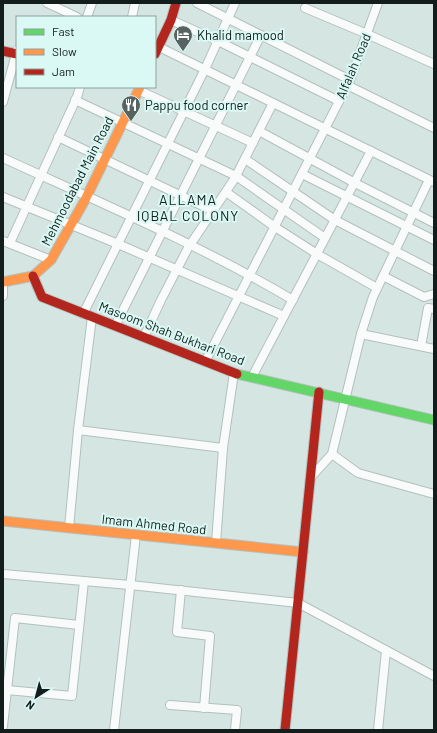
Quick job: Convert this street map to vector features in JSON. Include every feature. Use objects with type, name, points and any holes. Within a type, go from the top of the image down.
[{"type":"street","points":[[48,3],[74,16]]},
{"type":"street","points":[[87,16],[92,3]]},
{"type":"street","points":[[132,16],[135,3]]},
{"type":"street","points":[[176,3],[171,20],[156,48],[237,84],[431,181],[413,213],[377,288],[361,334],[332,454],[311,477]]},
{"type":"street","points":[[197,3],[261,35],[434,128]]},
{"type":"street","points":[[69,528],[88,315],[118,244],[205,69],[235,3]]},
{"type":"street","name":"Alfalah Road","points":[[206,362],[349,82],[378,3]]},
{"type":"street","points":[[305,8],[434,64]]},
{"type":"street","points":[[171,20],[339,101]]},
{"type":"street","points":[[116,326],[261,35]]},
{"type":"street","points":[[3,51],[16,53],[3,102]]},
{"type":"street","points":[[51,260],[6,242],[27,206],[76,100],[80,88]]},
{"type":"street","points":[[139,88],[253,143]]},
{"type":"street","name":"Mehmoodabad Main Road","points":[[33,276],[51,260],[72,224],[87,197],[139,88]]},
{"type":"street","points":[[76,100],[236,176],[325,238]]},
{"type":"street","points":[[144,337],[161,300],[191,244],[236,176],[273,102]]},
{"type":"street","points":[[259,131],[355,183],[434,223]]},
{"type":"street","points":[[58,138],[213,211]]},
{"type":"street","points":[[252,377],[371,151]]},
{"type":"street","points":[[3,158],[131,218],[191,244],[250,275],[292,300]]},
{"type":"street","points":[[245,159],[335,220],[434,271]]},
{"type":"street","points":[[302,174],[434,240]]},
{"type":"street","points":[[226,192],[275,227],[317,254],[377,288]]},
{"type":"street","points":[[3,196],[72,224],[284,316]]},
{"type":"street","points":[[3,296],[3,282],[33,276]]},
{"type":"street","name":"Masoom Shah Bukhari Road","points":[[33,276],[42,297],[234,373],[434,420]]},
{"type":"street","points":[[383,276],[424,297],[434,294]]},
{"type":"street","points":[[421,346],[428,308],[434,309]]},
{"type":"street","points":[[361,334],[434,349]]},
{"type":"street","points":[[216,543],[223,448],[234,373]]},
{"type":"street","points":[[285,730],[319,392]]},
{"type":"street","points":[[78,430],[223,448]]},
{"type":"street","points":[[332,454],[358,473],[434,494]]},
{"type":"street","name":"Imam Ahmed Road","points":[[3,521],[303,552]]},
{"type":"street","points":[[114,730],[136,535]]},
{"type":"street","points":[[3,574],[130,584],[298,603],[434,676]]},
{"type":"street","points":[[7,690],[72,696],[84,581]]},
{"type":"street","points":[[181,590],[177,632],[210,636],[204,708]]},
{"type":"street","points":[[3,726],[15,618],[79,625]]},
{"type":"street","points":[[378,730],[386,651]]},
{"type":"street","points":[[170,705],[237,710],[235,730]]},
{"type":"traffic: fast","points":[[237,374],[434,420]]},
{"type":"traffic: slow","points":[[3,282],[33,276],[51,260],[85,200],[140,88]]},
{"type":"traffic: slow","points":[[3,521],[303,552]]},
{"type":"traffic: jam","points":[[156,52],[171,20],[176,3]]},
{"type":"traffic: jam","points":[[3,51],[16,54]]},
{"type":"traffic: jam","points":[[33,276],[42,297],[237,374]]},
{"type":"traffic: jam","points":[[285,730],[319,392]]},
{"type":"place","name":"Khalid mamood","points":[[183,52]]},
{"type":"place","name":"Pappu food corner","points":[[131,122]]},
{"type":"district","name":"ALLAMA IQBAL COLONY","points":[[188,208]]}]
